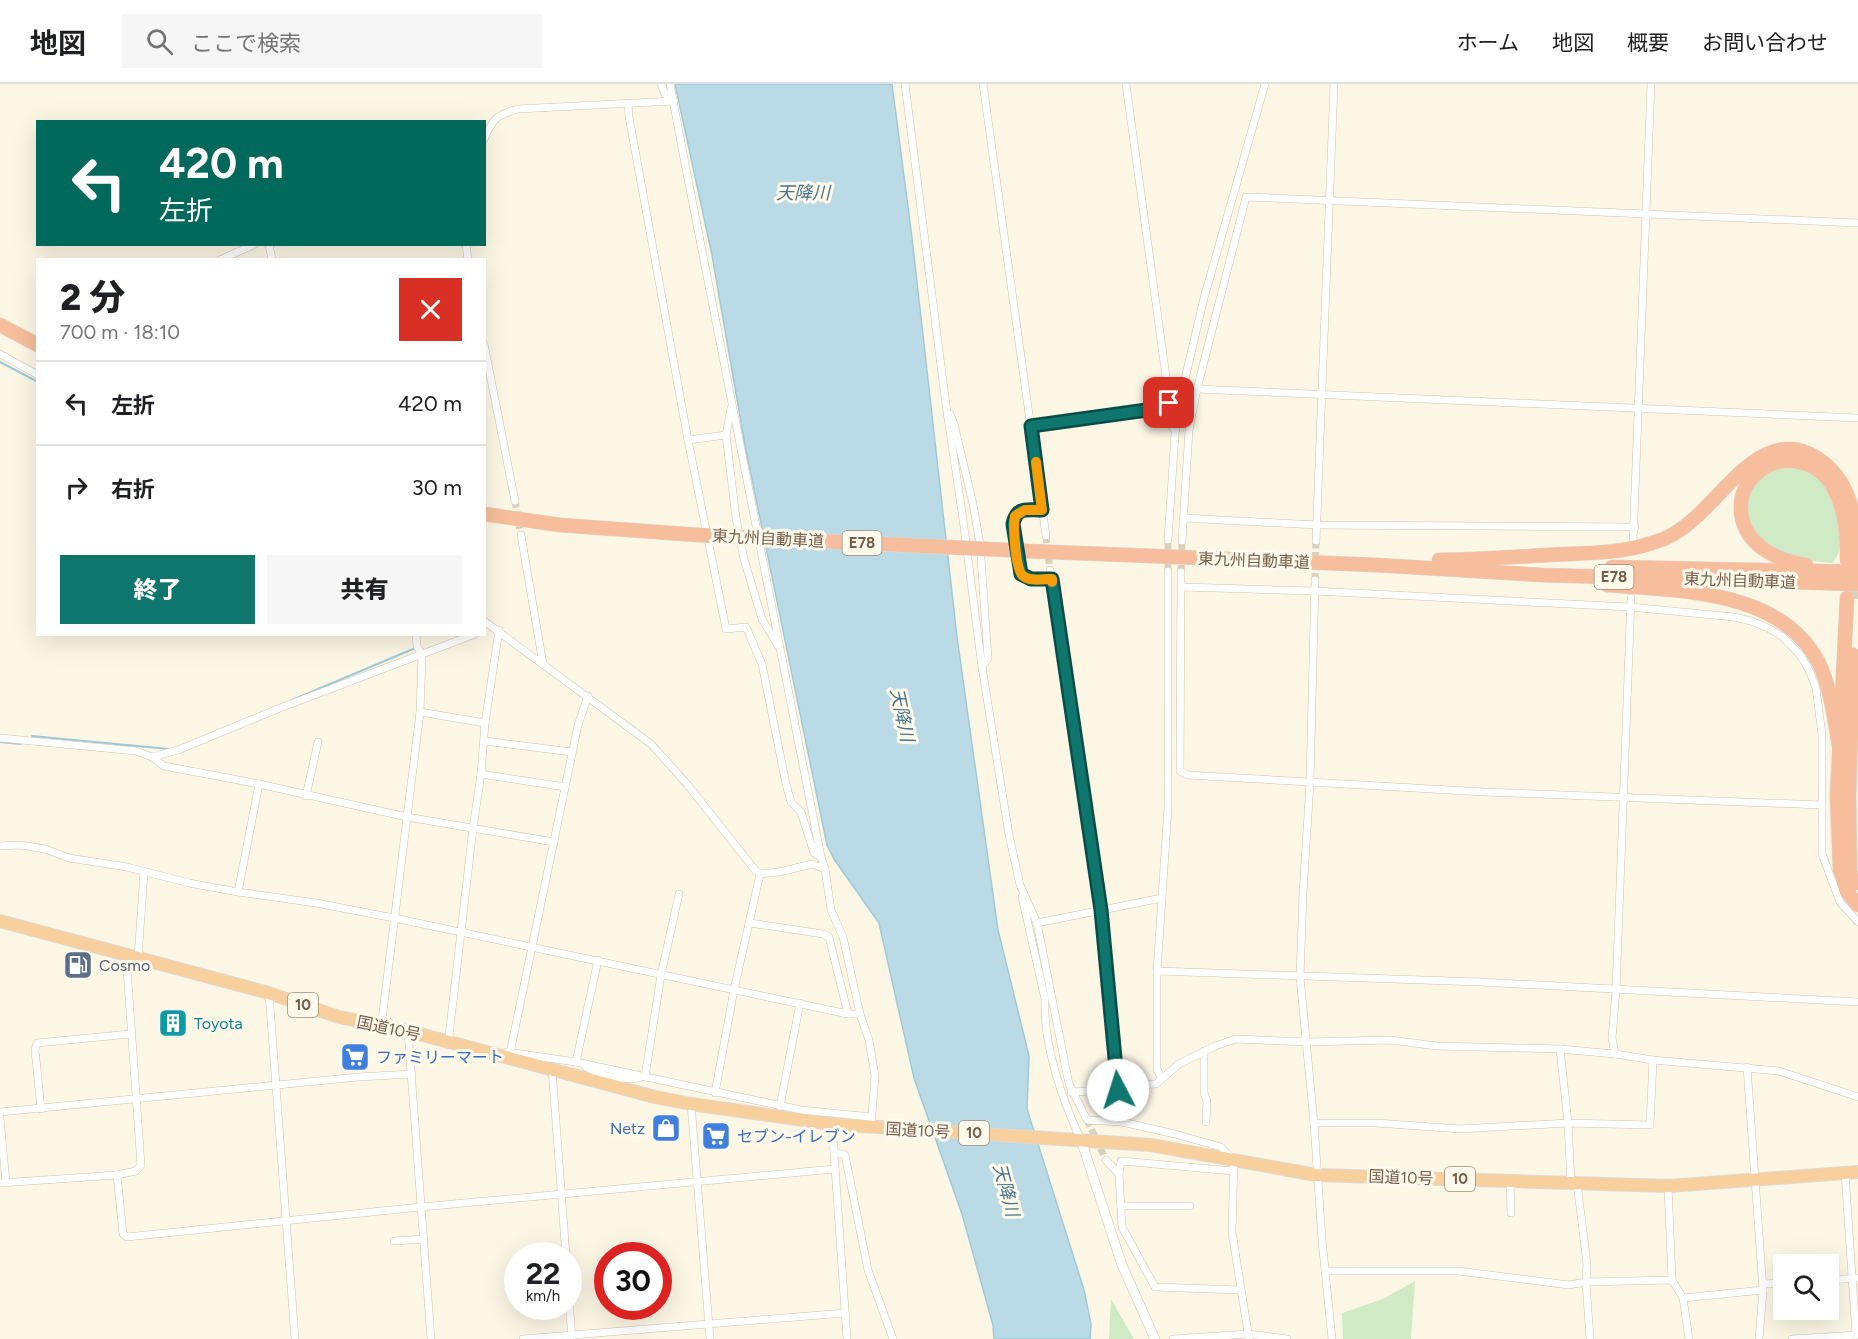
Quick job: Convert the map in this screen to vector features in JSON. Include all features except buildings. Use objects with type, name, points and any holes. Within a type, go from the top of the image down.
[{"type":"highway","points":[[0,325],[36,344]]},
{"type":"highway","points":[[1281,561],[1451,560],[1637,548],[1655,543],[1685,527],[1750,463],[1778,450],[1794,450],[1806,452],[1819,459],[1831,469],[1845,489],[1854,518],[1857,542],[1854,573]]},
{"type":"highway","points":[[1792,461],[1807,465],[1824,476],[1832,486],[1843,510],[1854,573],[1799,564],[1774,556],[1754,542],[1746,530],[1741,508],[1743,493],[1756,474],[1776,462],[1792,461]]},
{"type":"highway","name":"東九州自動車道","points":[[486,514],[560,525],[698,535],[1542,574],[1854,573]]},
{"type":"highway","name":"東九州自動車道","points":[[1376,565],[1854,573]]},
{"type":"highway","points":[[1542,574],[1606,585],[1714,596],[1765,611],[1801,638],[1815,657],[1822,670],[1845,751]]},
{"type":"highway","points":[[1851,599],[1845,751],[1850,872],[1858,893]]},
{"type":"highway","points":[[1858,714],[1845,751],[1837,795],[1840,869],[1847,892],[1858,905]]},
{"type":"highway","name":"国道10号","points":[[0,921],[269,993],[339,1017],[408,1031],[691,1104],[832,1124],[871,1122],[884,1128],[1151,1145],[1233,1166],[1317,1175],[1668,1186],[1852,1172]]},
{"type":"street","points":[[661,84],[665,94],[673,101]]},
{"type":"street","points":[[416,636],[417,646],[422,655],[420,712],[382,1020],[510,1053],[576,1062],[715,1093],[871,1122],[875,1076],[869,1040],[860,1014],[843,938],[831,910],[825,869],[710,300],[670,84]]},
{"type":"street","points":[[905,84],[982,667],[1009,835],[1028,932],[1045,999],[1044,1013],[1059,1085],[1082,1140],[1109,1230],[1141,1312],[1155,1339]]},
{"type":"street","points":[[983,84],[1046,536]]},
{"type":"street","points":[[1126,84],[1174,434]]},
{"type":"street","points":[[1168,540],[1174,434],[1181,396],[1204,298],[1265,84]]},
{"type":"street","points":[[1316,541],[1334,84]]},
{"type":"street","points":[[1633,542],[1651,84]]},
{"type":"street","points":[[486,135],[501,113],[526,109],[673,101]]},
{"type":"street","points":[[628,104],[688,440],[726,629],[746,627],[762,664],[791,802],[801,812],[814,853],[821,857]]},
{"type":"street","points":[[1182,541],[1189,430],[1197,389],[1246,197],[1858,224]]},
{"type":"street","points":[[224,258],[251,246]]},
{"type":"street","points":[[0,354],[36,374]]},
{"type":"street","points":[[486,354],[515,501]]},
{"type":"street","points":[[1197,389],[1858,418]]},
{"type":"street","points":[[1031,426],[1154,409],[1169,403]]},
{"type":"street","points":[[732,404],[726,435],[736,518],[744,559],[762,619],[781,651]]},
{"type":"street","points":[[946,405],[954,424],[980,544],[988,658],[982,667]]},
{"type":"street","points":[[688,440],[726,435]]},
{"type":"street","points":[[1042,510],[1025,510],[1015,516],[1013,524],[1016,546],[1020,570],[1024,577],[1052,579]]},
{"type":"street","points":[[1184,518],[1317,525],[1635,527]]},
{"type":"street","points":[[521,535],[543,664]]},
{"type":"street","points":[[1050,570],[1101,910],[1122,1122]]},
{"type":"street","points":[[1162,1079],[1157,1069],[1157,971],[1168,807],[1168,573],[1181,574],[1180,771],[1188,775],[1484,792],[1822,806]]},
{"type":"street","points":[[1315,580],[1310,783],[1303,881],[1300,977],[1332,1339]]},
{"type":"street","points":[[1182,587],[1314,591],[1630,607],[1742,619],[1768,628],[1789,643],[1801,656],[1810,672],[1818,697],[1822,735],[1822,849],[1840,902],[1858,922]]},
{"type":"street","points":[[1615,1054],[1612,1038],[1616,990],[1631,598]]},
{"type":"street","points":[[492,629],[588,696],[651,744],[687,784],[760,874],[812,864],[825,869]]},
{"type":"street","points":[[449,1036],[485,741],[492,629]]},
{"type":"street","points":[[152,757],[178,750],[280,708],[470,636]]},
{"type":"street","points":[[510,1053],[572,752],[588,696]]},
{"type":"street","points":[[420,712],[485,723]]},
{"type":"street","points":[[0,738],[136,751],[152,757],[164,766],[259,784],[407,817],[554,842]]},
{"type":"street","points":[[485,741],[572,752]]},
{"type":"street","points":[[306,796],[318,742]]},
{"type":"street","points":[[481,774],[565,787]]},
{"type":"street","points":[[238,892],[259,784]]},
{"type":"street","points":[[0,846],[21,845],[45,849],[69,858],[127,867],[238,892],[316,903],[394,918],[848,1014],[860,1014]]},
{"type":"street","points":[[0,1118],[3,1183],[117,1175],[136,1171],[141,1165],[130,1034],[132,956],[144,872]]},
{"type":"street","points":[[715,1093],[734,990],[760,874]]},
{"type":"street","points":[[1020,885],[1036,923],[1071,1092],[1088,1120],[1122,1122],[1221,1147],[1233,1166],[1232,1232],[1248,1337]]},
{"type":"street","points":[[645,1077],[661,975],[679,894]]},
{"type":"street","points":[[1036,923],[1162,898]]},
{"type":"street","points":[[750,923],[823,934],[829,937],[848,1014]]},
{"type":"street","points":[[576,1062],[598,960]]},
{"type":"street","points":[[1157,971],[1480,982],[1858,1002]]},
{"type":"street","points":[[269,993],[295,1339]]},
{"type":"street","points":[[780,1106],[800,1003]]},
{"type":"street","points":[[408,1031],[431,1339]]},
{"type":"street","points":[[41,1109],[35,1050],[37,1043],[130,1034]]},
{"type":"street","points":[[1071,1092],[1118,1090],[1137,1085],[1156,1084],[1179,1064],[1204,1051],[1236,1039],[1306,1042],[1390,1040],[1445,1046],[1560,1049],[1615,1054],[1653,1060],[1779,1071],[1858,1097]]},
{"type":"street","points":[[1560,1049],[1574,1183],[1587,1264],[1590,1339]]},
{"type":"street","points":[[1204,1051],[1206,1122]]},
{"type":"street","points":[[1059,1085],[1064,1060]]},
{"type":"street","points":[[1314,1123],[1376,1123],[1461,1129],[1568,1123],[1650,1125],[1653,1060]]},
{"type":"street","points":[[576,1062],[609,1081],[645,1077]]},
{"type":"street","points":[[1747,1067],[1763,1287],[1759,1339]]},
{"type":"street","points":[[552,1069],[565,1242]]},
{"type":"street","points":[[0,1112],[412,1074]]},
{"type":"street","points":[[691,1104],[710,1339]]},
{"type":"street","points":[[832,1124],[847,1339]]},
{"type":"street","points":[[834,1152],[845,1155],[868,1270],[893,1339]]},
{"type":"street","points":[[1106,1160],[1119,1174]]},
{"type":"street","points":[[1233,1166],[1121,1161],[1119,1174],[1122,1227],[1155,1287],[1240,1290]]},
{"type":"street","points":[[117,1175],[123,1234],[127,1237],[836,1169]]},
{"type":"street","points":[[1792,1339],[1857,1335],[1852,1172]]},
{"type":"street","points":[[1510,1182],[1511,1213]]},
{"type":"street","points":[[1668,1186],[1672,1280],[1683,1298],[1689,1339]]},
{"type":"street","points":[[1121,1206],[1190,1206]]},
{"type":"street","points":[[1109,1230],[1122,1227]]},
{"type":"street","points":[[394,1241],[424,1239]]},
{"type":"street","points":[[1325,1271],[1458,1271],[1569,1286],[1586,1282],[1672,1280]]},
{"type":"street","points":[[1839,1279],[1855,1278]]},
{"type":"street","points":[[1683,1298],[1773,1285]]},
{"type":"street","points":[[523,1339],[572,1337],[845,1313]]},
{"type":"street","points":[[571,1320],[572,1337]]},
{"type":"street","points":[[1173,1339],[1248,1337],[1287,1339]]},
{"type":"green space","points":[[1789,466],[1804,470],[1819,480],[1835,507],[1840,537],[1838,555],[1833,563],[1775,551],[1762,541],[1751,526],[1748,498],[1756,481],[1767,473]]},
{"type":"green space","points":[[1415,1281],[1411,1339],[1343,1339],[1342,1313],[1383,1299]]},
{"type":"green space","points":[[1111,1299],[1134,1339],[1109,1339]]},
{"type":"water","name":"天降川","points":[[675,84],[892,84],[912,238],[957,637],[998,930],[1029,1056],[1027,1109],[1084,1290],[1091,1324],[1090,1339],[994,1339],[993,1325],[962,1214],[914,1078],[879,923],[834,859],[827,845],[745,445],[712,255]]},
{"type":"waterway","points":[[0,362],[36,381]]},
{"type":"waterway","points":[[292,700],[413,649]]},
{"type":"waterway","points":[[32,736],[169,749]]},
{"type":"waterway","points":[[0,742],[21,744]]},
{"type":"tunnel","points":[[515,501],[521,535]]},
{"type":"tunnel","points":[[1046,536],[1050,570]]},
{"type":"tunnel","points":[[1168,540],[1168,571]]},
{"type":"tunnel","points":[[1181,572],[1182,541]]},
{"type":"tunnel","points":[[1315,580],[1316,541]]},
{"type":"tunnel","points":[[1855,599],[1856,573]]},
{"type":"tunnel","points":[[1087,1120],[1106,1160]]},
{"type":"slow traffic","points":[[1036,462],[1042,510],[1021,511],[1015,516],[1013,524],[1021,574],[1027,579],[1052,579],[1052,582]]},
{"type":"place","name":"Cosmo","points":[[78,965]]},
{"type":"place","name":"Toyota","points":[[173,1023]]},
{"type":"place","name":"ファミリーマート","points":[[355,1057]]},
{"type":"place","name":"Netz","points":[[666,1128]]},
{"type":"place","name":"セブン-イレブン","points":[[716,1136]]},
{"type":"route","points":[[1118,1090],[1101,910],[1052,579],[1027,579],[1021,574],[1013,524],[1015,516],[1021,511],[1042,510],[1031,426],[1154,409],[1169,403]]}]
